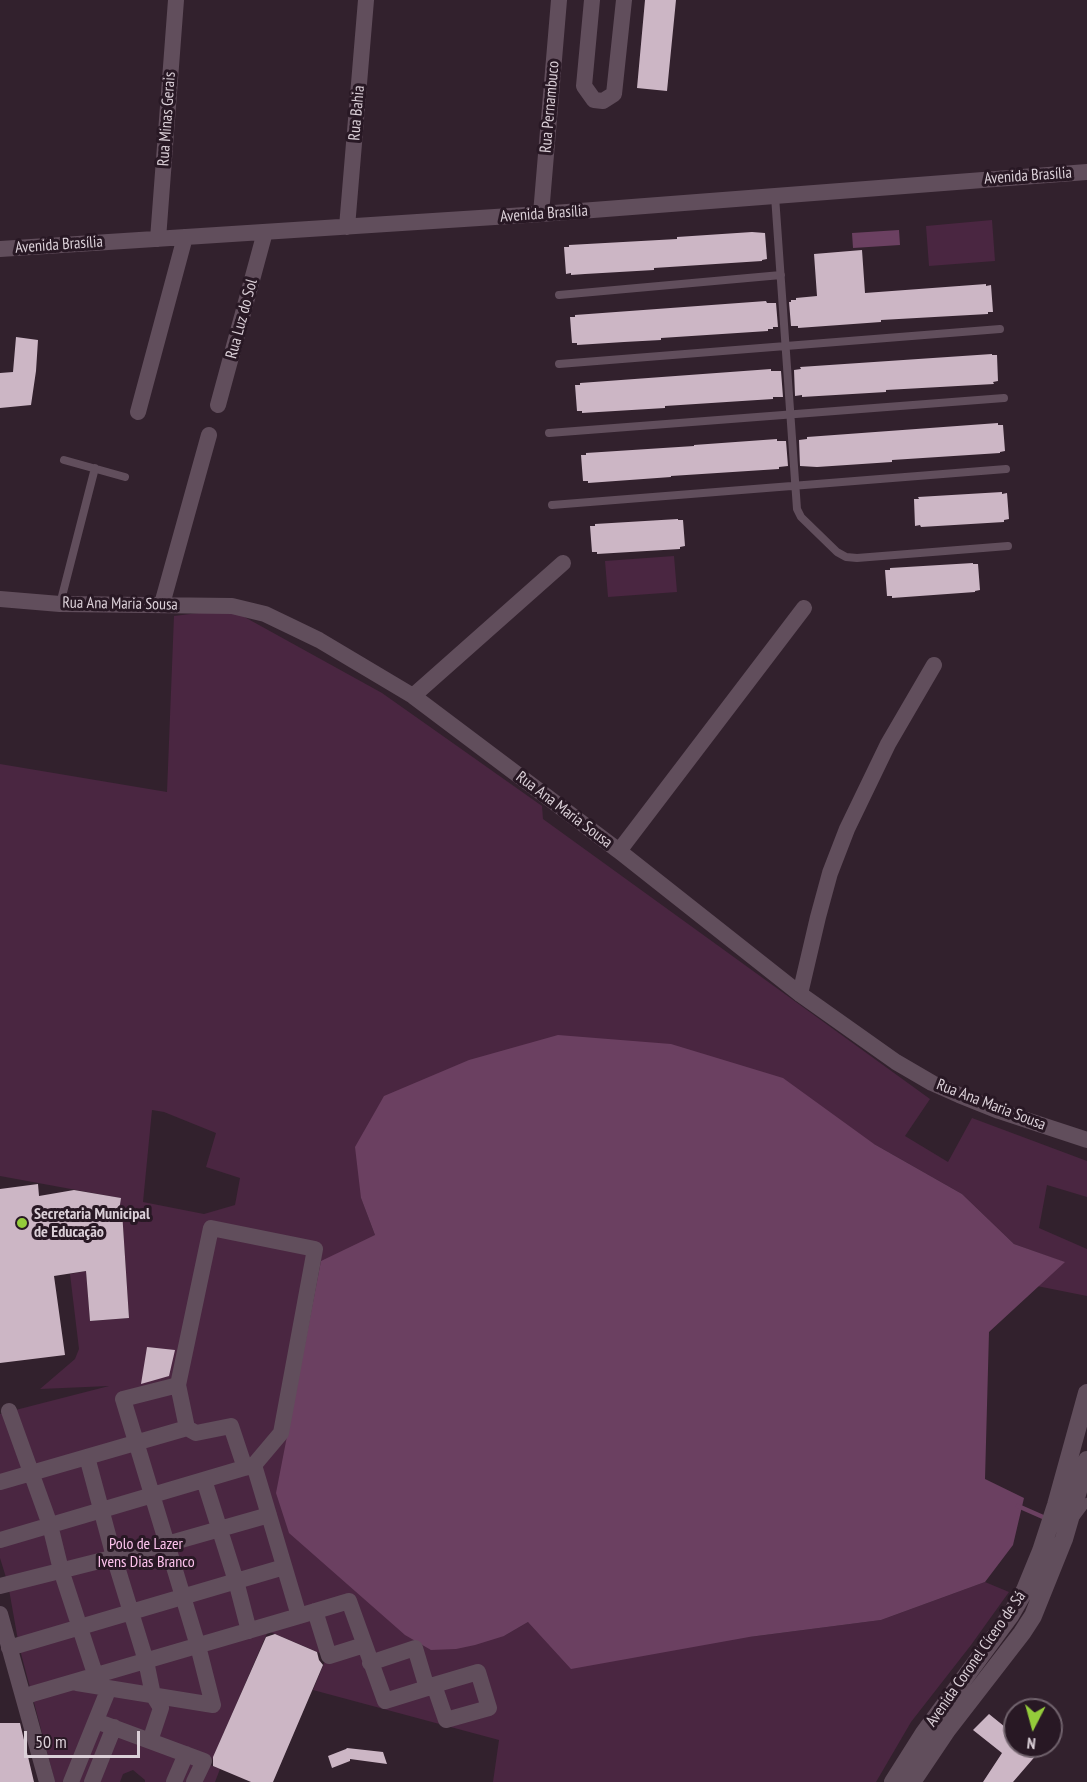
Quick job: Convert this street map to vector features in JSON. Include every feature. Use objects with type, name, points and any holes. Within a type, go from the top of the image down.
[{"type":"main road","name":"Avenida Coronel Cícero de Sá","points":[[911,1773],[1025,1590],[1041,1551],[1056,1504],[1087,1393]]},
{"type":"main road","name":"Avenida Coronel Cícero de Sá","points":[[892,1782],[911,1773],[1022,1634],[1033,1616],[1068,1525],[1087,1460]]},
{"type":"street","name":"Rua Minas Gerais","points":[[158,239],[176,0]]},
{"type":"street","name":"Rua Bahia","points":[[347,227],[366,0]]},
{"type":"street","name":"Rua Pernambuco","points":[[541,214],[559,0]]},
{"type":"street","points":[[592,0],[584,86],[594,100],[603,101],[614,94],[624,0]]},
{"type":"street","name":"Avenida Brasília","points":[[0,249],[541,214],[1087,172]]},
{"type":"street","name":"Rua Luz do Sol","points":[[218,405],[265,232]]},
{"type":"street","points":[[138,412],[185,237]]},
{"type":"street","points":[[162,604],[209,435]]},
{"type":"street","points":[[413,696],[563,563]]},
{"type":"street","name":"Rua Ana Maria Sousa","points":[[0,599],[60,603],[232,606],[265,615],[319,640],[413,696],[619,851],[800,994],[896,1062],[932,1083],[999,1111],[1087,1140]]},
{"type":"street","points":[[619,851],[804,608]]},
{"type":"street","points":[[800,994],[830,873],[847,829],[888,744],[934,665]]},
{"type":"street","points":[[0,1540],[250,1466],[281,1433],[315,1249],[211,1228],[178,1385],[187,1428]]},
{"type":"street","points":[[24,1698],[73,1682],[102,1683],[153,1695],[213,1705],[198,1646],[123,1399],[178,1385]]},
{"type":"street","points":[[9,1411],[50,1525],[79,1627],[102,1683],[96,1721],[71,1782]]},
{"type":"street","points":[[0,1482],[187,1428],[196,1433],[231,1426],[269,1515],[299,1616]]},
{"type":"street","points":[[87,1457],[114,1557],[147,1661],[153,1695],[161,1708],[150,1741]]},
{"type":"street","points":[[204,1480],[237,1581],[249,1631]]},
{"type":"street","points":[[0,1586],[167,1544],[269,1515]]},
{"type":"street","points":[[9,1648],[284,1567]]},
{"type":"street","points":[[102,1683],[147,1661],[350,1601],[370,1663],[385,1701],[431,1686],[415,1648],[370,1663]]},
{"type":"street","points":[[315,1611],[329,1656],[364,1645]]},
{"type":"street","points":[[0,1614],[47,1782]]},
{"type":"street","points":[[96,1721],[204,1761],[194,1782]]},
{"type":"street","points":[[92,1782],[114,1727]]},
{"type":"street","points":[[174,1782],[186,1754]]},
{"type":"lane","points":[[776,196],[795,486],[797,509],[801,517],[837,552],[846,557],[1008,546]]},
{"type":"lane","points":[[559,295],[781,275]]},
{"type":"lane","points":[[559,364],[1000,329]]},
{"type":"lane","points":[[549,433],[1004,398]]},
{"type":"lane","points":[[64,459],[125,477]]},
{"type":"lane","points":[[60,603],[95,468]]},
{"type":"lane","points":[[552,505],[1006,468]]},
{"type":"lane","points":[[1068,1525],[1087,1502]]},
{"type":"green space","points":[[992,220],[995,261],[929,266],[926,226]]},
{"type":"green space","points":[[674,556],[677,592],[608,597],[605,561]]},
{"type":"green space","name":"Polo de Lazer Ivens Dias Branco","points":[[230,609],[382,693],[542,806],[543,819],[930,1099],[905,1136],[948,1162],[972,1118],[1087,1161],[1087,1197],[1047,1185],[1039,1228],[1087,1249],[1087,1296],[1037,1286],[1064,1262],[1014,1244],[962,1194],[874,1144],[361,1198],[375,1235],[504,1636],[528,1622],[749,1637],[881,1620],[985,1582],[1009,1592],[911,1722],[876,1782],[493,1782],[499,1740],[313,1690],[327,1656],[268,1631],[210,1765],[220,1769],[215,1782],[145,1782],[133,1770],[123,1774],[120,1782],[55,1782],[19,1646],[8,1584],[0,1558],[0,1414],[109,1386],[40,1389],[75,1359],[79,1349],[70,1274],[86,1271],[90,1321],[129,1318],[122,1211],[119,1209],[120,1198],[0,1176],[0,764],[167,792],[174,616]],"holes":[[[152,1110],[164,1112],[216,1133],[206,1167],[240,1178],[235,1205],[204,1214],[143,1202]]]},
{"type":"shaded area","points":[[899,230],[900,245],[853,248],[852,233]]},
{"type":"shaded area","points":[[558,1035],[671,1044],[783,1078],[874,1144],[962,1194],[1014,1244],[1065,1262],[989,1332],[985,1479],[1024,1498],[1013,1545],[985,1582],[881,1620],[749,1637],[571,1669],[528,1622],[504,1636],[475,1645],[456,1649],[431,1650],[405,1635],[289,1533],[276,1493],[321,1261],[375,1235],[361,1198],[355,1147],[384,1096],[469,1060]]},
{"type":"building","points":[[645,0],[676,0],[667,91],[637,88]]},
{"type":"building","points":[[765,233],[767,259],[654,268],[654,270],[566,274],[564,247],[569,247],[569,245]]},
{"type":"building","points":[[862,250],[865,293],[986,284],[986,286],[991,285],[993,312],[798,328],[798,326],[791,326],[789,302],[796,298],[817,296],[814,254]]},
{"type":"building","points":[[766,301],[776,303],[778,327],[768,329],[768,331],[661,338],[661,340],[577,345],[577,343],[572,343],[570,317],[575,317],[575,315]]},
{"type":"building","points":[[16,337],[38,340],[31,405],[0,408],[0,373],[13,372]]},
{"type":"building","points":[[997,355],[998,381],[993,382],[994,384],[795,396],[794,370],[801,369],[800,367]]},
{"type":"building","points":[[771,369],[771,371],[781,371],[783,397],[665,406],[665,408],[582,413],[582,411],[577,411],[575,385],[580,385],[580,383]]},
{"type":"building","points":[[998,423],[998,425],[1003,425],[1005,451],[1000,453],[817,467],[800,466],[799,440],[807,439],[807,437]]},
{"type":"building","points":[[777,439],[777,441],[786,441],[788,466],[779,467],[779,469],[588,483],[588,481],[583,481],[581,455],[586,455],[586,453]]},
{"type":"building","points":[[1002,492],[1002,494],[1007,493],[1009,519],[1004,522],[915,526],[914,499],[919,499],[918,497]]},
{"type":"building","points":[[683,520],[685,546],[680,549],[597,554],[597,552],[592,552],[590,526],[595,526],[595,524]]},
{"type":"building","points":[[978,564],[980,590],[975,592],[892,598],[892,596],[887,596],[885,570],[890,570],[890,568]]},
{"type":"building","points":[[38,1184],[39,1196],[74,1190],[121,1198],[119,1211],[122,1211],[129,1318],[90,1321],[86,1271],[54,1276],[65,1355],[0,1363],[0,1189]]},
{"type":"building","points":[[147,1347],[175,1350],[169,1376],[141,1384]]},
{"type":"building","points":[[275,1634],[317,1652],[323,1665],[273,1782],[251,1782],[213,1766],[213,1757],[266,1637]]},
{"type":"building","points":[[989,1714],[1003,1725],[1003,1758],[1034,1758],[1013,1782],[983,1782],[1002,1753],[973,1730]]},
{"type":"building","points":[[0,1723],[20,1723],[34,1782],[0,1782]]},
{"type":"building","points":[[347,1748],[383,1752],[387,1764],[350,1759],[332,1768],[328,1756]]},
{"type":"waterway","points":[[1018,1506],[1043,1517]]},
{"type":"place","name":"Secretaria Municipal de Educação","points":[[22,1223]]}]
